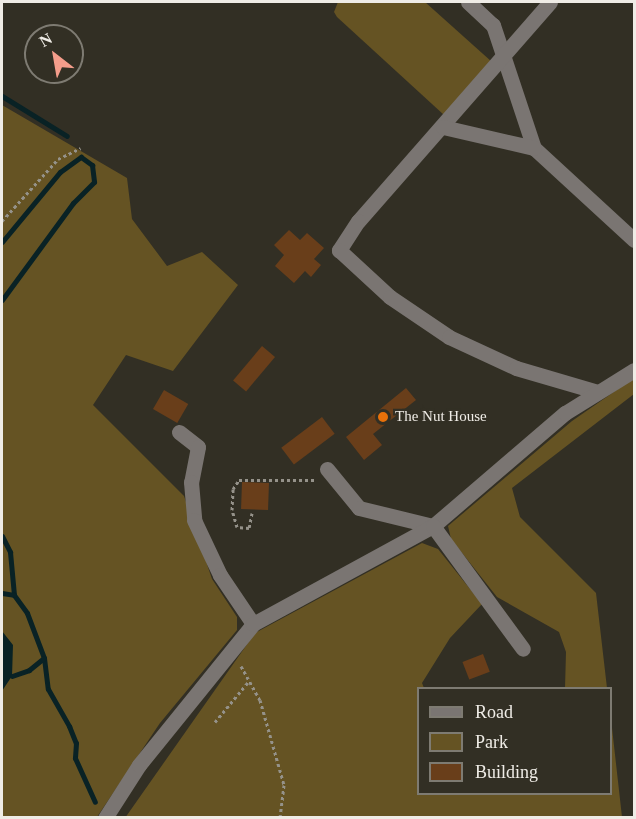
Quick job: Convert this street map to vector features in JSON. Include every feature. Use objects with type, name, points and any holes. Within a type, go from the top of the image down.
[{"type":"lane","points":[[468,2],[493,25],[534,148],[634,240]]},
{"type":"lane","points":[[550,2],[443,127],[357,221],[339,250],[390,297],[449,337],[516,368],[598,392]]},
{"type":"lane","points":[[443,127],[534,148]]},
{"type":"lane","points":[[105,818],[140,765],[253,624],[433,526],[565,413],[634,370]]},
{"type":"lane","points":[[178,432],[198,447],[191,482],[194,520],[220,575],[253,624]]},
{"type":"lane","points":[[327,470],[359,508],[433,526],[523,649]]},
{"type":"path","points":[[2,221],[58,159],[81,148]]},
{"type":"path","points":[[252,513],[249,528],[237,527],[232,510],[233,489],[239,480],[312,481],[327,470]]},
{"type":"path","points":[[231,649],[260,700],[284,785],[280,818]]},
{"type":"path","points":[[214,722],[249,681]]},
{"type":"green space","points":[[338,2],[425,2],[492,62],[444,115],[337,17],[334,12]]},
{"type":"green space","points":[[2,105],[127,178],[132,219],[167,266],[202,252],[238,285],[173,371],[126,355],[93,405],[184,496],[212,579],[237,617],[237,630],[160,723],[97,817],[2,817]]},
{"type":"green space","points":[[634,378],[634,394],[512,488],[520,517],[596,593],[607,687],[565,687],[566,652],[559,632],[497,597],[451,539],[448,526],[572,421]]},
{"type":"green space","points":[[422,543],[438,549],[482,604],[450,638],[422,683],[424,687],[417,687],[417,795],[612,795],[612,728],[622,817],[125,818],[255,633]]},
{"type":"water","points":[[2,631],[13,645],[12,676],[2,691]]},
{"type":"building","points":[[289,230],[300,240],[307,233],[324,248],[314,259],[321,265],[311,277],[305,271],[294,283],[275,266],[284,255],[274,245]]},
{"type":"building","points":[[262,346],[275,357],[246,391],[233,380]]},
{"type":"building","name":"The Nut House","points":[[406,388],[416,400],[373,434],[382,445],[364,460],[346,437]]},
{"type":"building","points":[[164,390],[188,404],[177,423],[153,409]]},
{"type":"building","points":[[322,417],[335,434],[294,464],[281,448]]},
{"type":"building","points":[[242,482],[269,483],[268,510],[241,509]]},
{"type":"building","points":[[483,654],[490,672],[469,680],[462,662]]},
{"type":"waterway","points":[[2,96],[67,136]]},
{"type":"waterway","points":[[2,242],[60,172],[81,157],[92,165],[94,182],[73,203],[2,300]]},
{"type":"waterway","points":[[2,536],[10,552],[14,595],[27,613],[44,658],[48,689],[69,726],[76,743],[75,758],[95,802]]},
{"type":"waterway","points":[[2,593],[14,595]]},
{"type":"waterway","points":[[12,676],[29,670],[44,658]]},
{"type":"place","name":"The Nut House","points":[[383,417]]}]
